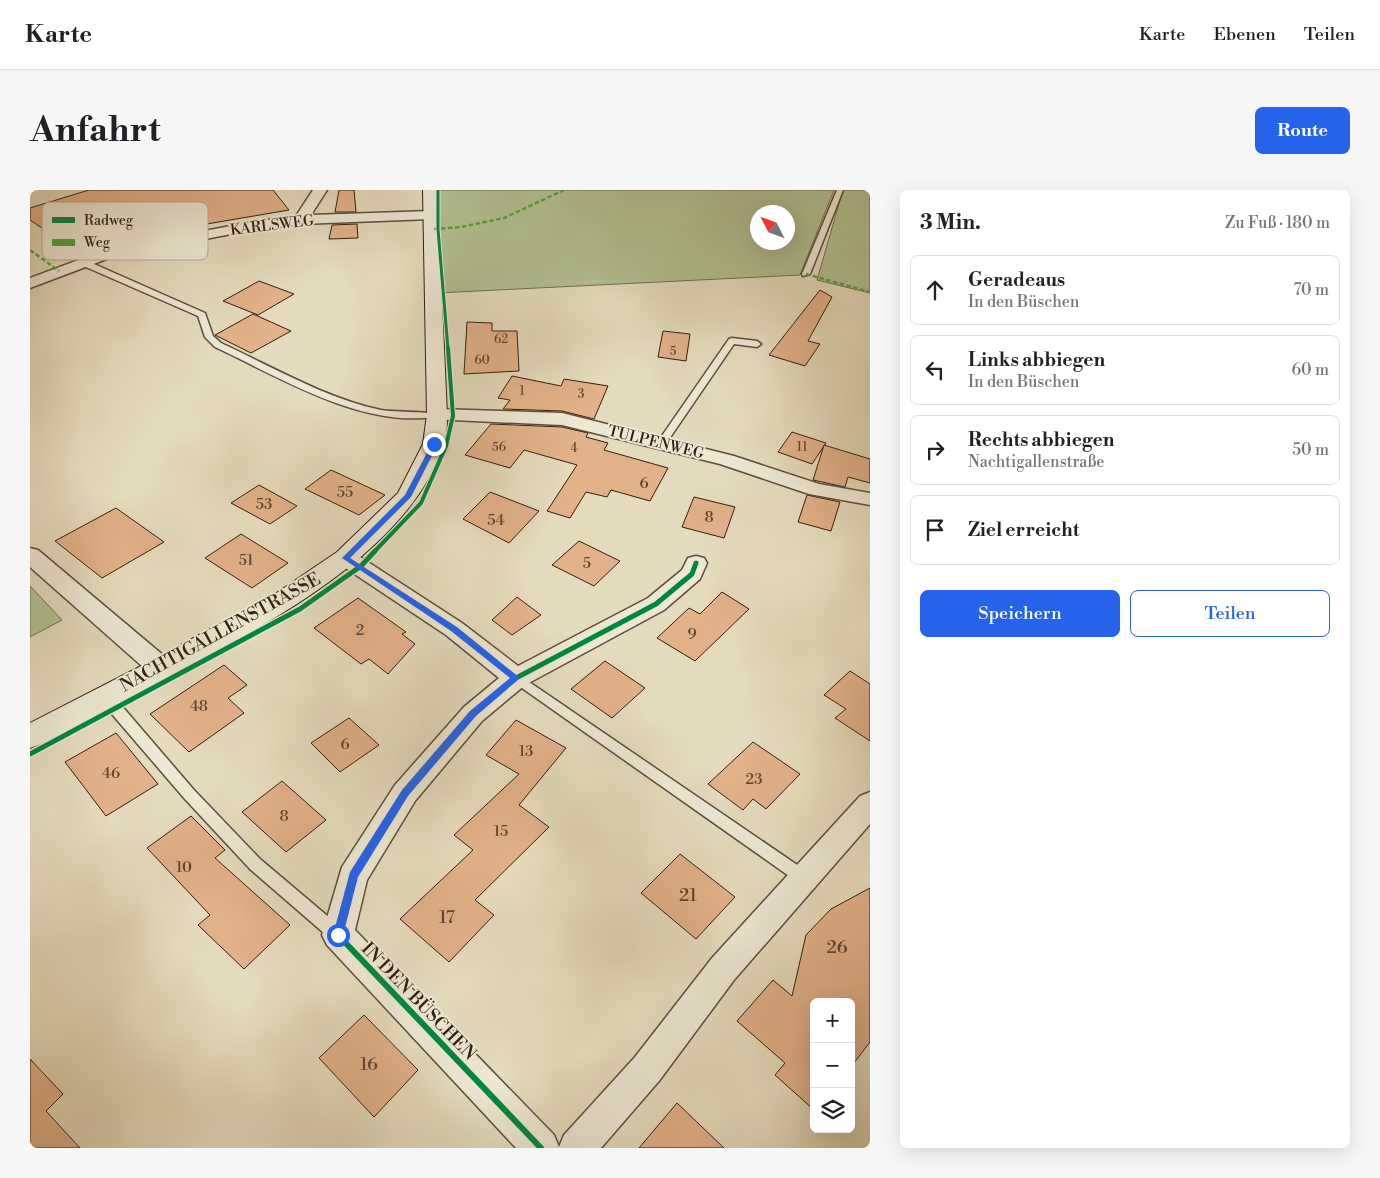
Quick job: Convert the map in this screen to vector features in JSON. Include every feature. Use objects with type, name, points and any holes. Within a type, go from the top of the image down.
[{"type":"street","points":[[301,220],[320,190]]},
{"type":"street","name":"NACHTIGALLENSTRASSE","points":[[30,736],[107,694],[161,668],[284,600],[346,558],[408,496],[434,444],[437,414],[430,190]]},
{"type":"street","name":"KARLSWEG","points":[[208,234],[301,220],[431,215]]},
{"type":"street","name":"KARLSWEG","points":[[30,283],[89,260]]},
{"type":"street","name":"TULPENWEG","points":[[437,414],[562,419],[726,460],[816,490],[870,500]]},
{"type":"street","points":[[30,555],[161,668]]},
{"type":"street","points":[[346,558],[454,629],[516,678]]},
{"type":"street","name":"IN DEN BÜSCHEN","points":[[541,1148],[338,935],[353,876],[405,793],[473,714],[516,678],[573,646],[656,604],[692,574],[696,563]]},
{"type":"street","points":[[577,1148],[647,1069],[723,969],[870,804]]},
{"type":"lane","points":[[806,274],[840,190]]},
{"type":"lane","points":[[82,262],[202,315],[209,338],[218,345],[340,400],[370,410],[403,416],[437,414]]},
{"type":"lane","points":[[662,443],[732,341],[757,344]]},
{"type":"lane","points":[[516,678],[804,878]]},
{"type":"lane","points":[[107,694],[116,709],[189,794],[255,864],[338,935]]},
{"type":"green space","points":[[439,190],[834,190],[800,275],[437,293]]},
{"type":"green space","points":[[843,190],[870,190],[870,293],[817,280]]},
{"type":"green space","points":[[30,586],[62,620],[30,637]]},
{"type":"building","points":[[89,190],[273,190],[289,210],[208,224],[208,202],[50,202]]},
{"type":"building","points":[[339,190],[354,190],[356,212],[335,212]]},
{"type":"building","points":[[42,204],[42,228],[30,220],[30,208]]},
{"type":"building","points":[[357,224],[358,238],[329,239],[332,225]]},
{"type":"building","points":[[259,281],[294,294],[258,315],[223,301]]},
{"type":"building","points":[[820,290],[832,297],[808,341],[820,344],[805,366],[769,355]]},
{"type":"building","points":[[253,314],[291,331],[251,353],[215,335]]},
{"type":"building","points":[[467,322],[492,323],[492,331],[517,331],[519,371],[464,374]]},
{"type":"building","points":[[663,331],[690,334],[686,361],[658,357]]},
{"type":"building","points":[[512,376],[561,386],[564,379],[608,386],[594,419],[562,411],[503,409],[510,400],[498,398]]},
{"type":"building","points":[[491,424],[562,427],[588,433],[586,437],[608,443],[604,450],[668,468],[650,501],[611,490],[607,497],[586,492],[570,518],[547,511],[577,465],[524,450],[510,468],[465,455]]},
{"type":"building","points":[[792,432],[826,443],[812,464],[778,452]]},
{"type":"building","points":[[824,445],[870,459],[870,483],[848,477],[845,487],[813,480]]},
{"type":"building","points":[[331,470],[385,495],[359,515],[305,489]]},
{"type":"building","points":[[259,485],[297,506],[270,524],[231,503]]},
{"type":"building","points":[[490,492],[539,511],[509,543],[463,519]]},
{"type":"building","points":[[807,495],[840,502],[831,531],[798,522]]},
{"type":"building","points":[[694,497],[735,507],[724,538],[682,527]]},
{"type":"building","points":[[116,508],[164,542],[102,578],[55,541]]},
{"type":"building","points":[[241,534],[288,563],[252,588],[205,558]]},
{"type":"building","points":[[579,541],[620,561],[594,586],[552,565]]},
{"type":"building","points":[[722,592],[749,609],[695,661],[657,638],[689,608],[700,614]]},
{"type":"building","points":[[517,597],[541,615],[512,635],[492,620]]},
{"type":"building","points":[[358,598],[406,632],[402,634],[415,644],[388,674],[369,659],[361,664],[314,628]]},
{"type":"building","points":[[605,661],[645,688],[612,718],[571,689]]},
{"type":"building","points":[[224,665],[247,685],[228,698],[244,713],[189,752],[150,714]]},
{"type":"building","points":[[850,671],[870,684],[870,741],[835,718],[846,709],[824,695]]},
{"type":"building","points":[[349,718],[379,745],[340,772],[311,743]]},
{"type":"building","points":[[516,720],[566,748],[519,805],[549,827],[475,900],[494,915],[449,962],[400,919],[473,850],[454,835],[519,774],[486,755]]},
{"type":"building","points":[[116,733],[158,784],[106,816],[65,762]]},
{"type":"building","points":[[753,742],[800,774],[766,809],[753,799],[743,810],[708,784]]},
{"type":"building","points":[[282,781],[326,820],[286,852],[242,812]]},
{"type":"building","points":[[191,816],[225,850],[215,858],[290,925],[244,969],[198,925],[210,915],[147,848]]},
{"type":"building","points":[[680,854],[735,897],[696,939],[641,893]]},
{"type":"building","points":[[870,888],[870,1042],[855,1062],[855,998],[810,998],[810,1106],[775,1075],[785,1063],[737,1021],[773,980],[792,996],[806,935],[831,909]]},
{"type":"building","points":[[364,1015],[418,1070],[374,1117],[319,1058]]},
{"type":"building","points":[[30,1059],[63,1094],[46,1111],[80,1148],[30,1148]]},
{"type":"building","points":[[677,1103],[724,1148],[639,1148]]},
{"type":"marked path","points":[[434,229],[461,227],[504,218],[564,190]]},
{"type":"marked path","points":[[30,250],[42,259]]},
{"type":"marked path","points":[[44,260],[59,271]]},
{"type":"marked path","points":[[806,274],[870,292]]},
{"type":"cycle path","points":[[30,754],[300,609],[361,566],[421,503],[446,446],[453,416],[438,229],[438,190]]},
{"type":"cycle path","points":[[541,1148],[338,935],[353,876],[405,793],[473,714],[516,678],[573,646],[656,604],[692,574],[696,563]]},
{"type":"route","points":[[338,935],[353,876],[405,793],[473,714],[516,678],[454,629],[361,566],[346,558],[408,496],[434,444]]}]
